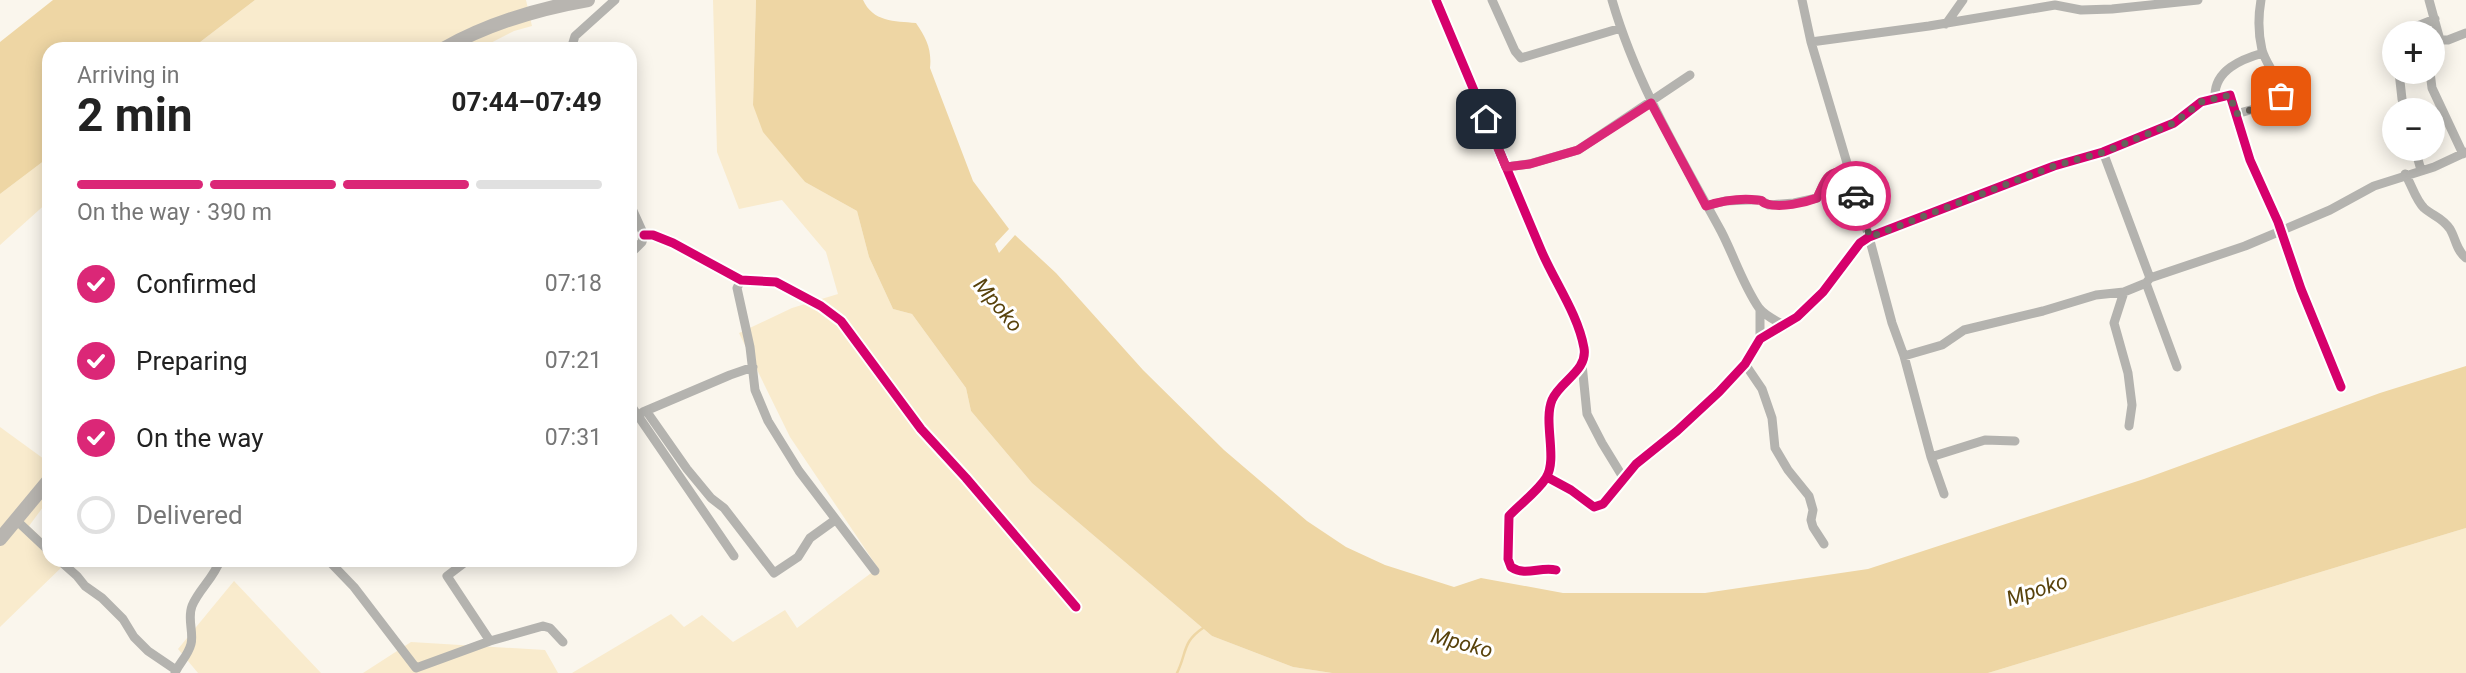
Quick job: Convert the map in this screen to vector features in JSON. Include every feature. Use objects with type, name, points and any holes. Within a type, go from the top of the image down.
[{"type":"main road","points":[[457,42],[522,14],[588,0]]},
{"type":"main road","points":[[0,539],[42,488]]},
{"type":"street","points":[[573,42],[575,36],[615,0]]},
{"type":"street","points":[[1436,0],[1552,276],[1572,315],[1584,346],[1582,364],[1587,414],[1601,443],[1624,479]]},
{"type":"street","points":[[1492,0],[1515,51],[1521,58],[1621,28]]},
{"type":"street","points":[[1612,0],[1651,103],[1760,310],[1760,340]]},
{"type":"street","points":[[1802,0],[1811,42],[1944,494]]},
{"type":"street","points":[[1946,24],[1963,0]]},
{"type":"street","points":[[1811,42],[1946,24],[2053,3],[2081,10],[2198,0]]},
{"type":"street","points":[[2236,114],[2279,102],[2279,84],[2263,53],[2259,26],[2261,0]]},
{"type":"street","points":[[2429,0],[2435,19],[2430,21]]},
{"type":"street","points":[[2445,40],[2466,33]]},
{"type":"street","points":[[2215,97],[2215,89],[2220,79],[2235,62],[2263,53]]},
{"type":"street","points":[[1506,167],[1530,164],[1578,150],[1690,75]]},
{"type":"street","points":[[1904,356],[1942,345],[1964,330],[2096,295],[2124,292],[2148,280],[2211,259],[2330,210],[2374,186],[2464,153],[2432,84]]},
{"type":"street","points":[[1547,477],[1594,507],[1603,504],[1636,464],[1711,400],[1745,364],[1760,340],[1785,326],[1823,292],[1860,243],[1870,237],[2054,166],[2104,152],[2174,123],[2201,102],[2230,95],[2250,160],[2281,230],[2301,289],[2341,387]]},
{"type":"street","points":[[2104,152],[2177,366]]},
{"type":"street","points":[[2419,161],[2421,170]]},
{"type":"street","points":[[1706,206],[1725,201],[1748,200],[1760,200],[1769,205],[1806,202],[1817,198],[1825,178],[1830,174],[1848,169]]},
{"type":"street","points":[[2405,174],[2418,200],[2426,210],[2438,215],[2451,230],[2457,247],[2466,258]]},
{"type":"street","points":[[637,220],[644,235],[637,247]]},
{"type":"street","points":[[644,235],[653,235],[673,243],[741,280],[776,282],[821,306],[841,321],[921,429],[1076,607]]},
{"type":"street","points":[[741,280],[737,288],[755,390],[768,421],[799,471],[875,571]]},
{"type":"street","points":[[2124,292],[2114,323],[2128,373],[2132,405],[2129,426]]},
{"type":"street","points":[[1760,310],[1785,326]]},
{"type":"street","points":[[1556,570],[1549,568],[1520,573],[1511,567],[1508,559],[1509,516],[1547,477],[1551,449],[1548,423],[1550,402],[1557,390],[1582,364]]},
{"type":"street","points":[[1745,364],[1762,389],[1772,418],[1775,448],[1788,470],[1809,496],[1813,510],[1813,527],[1824,544]]},
{"type":"street","points":[[647,412],[730,374],[752,368]]},
{"type":"street","points":[[637,408],[647,412],[687,469],[723,508],[774,573],[798,557],[810,538],[835,520]]},
{"type":"street","points":[[637,413],[734,556]]},
{"type":"street","points":[[1931,457],[1985,440],[2015,441]]},
{"type":"street","points":[[16,520],[42,544]]},
{"type":"street","points":[[67,567],[123,619],[134,637],[148,651],[176,671],[191,643],[192,606],[210,582],[217,567]]},
{"type":"street","points":[[335,567],[354,587],[416,668],[490,641],[543,626],[550,628],[563,642]]},
{"type":"street","points":[[459,567],[447,576],[490,641]]},
{"type":"shaded area","points":[[255,0],[526,0],[532,26],[514,31],[493,42],[200,42]]},
{"type":"shaded area","points":[[713,0],[756,0],[753,105],[805,182],[857,211],[869,257],[893,309],[912,314],[966,388],[971,411],[1032,483],[1212,636],[1293,667],[1332,673],[572,673],[671,614],[684,627],[702,615],[733,642],[785,610],[797,628],[878,568],[790,437],[739,333],[792,308],[838,294],[826,252],[782,200],[739,209],[717,152]]},
{"type":"shaded area","points":[[42,162],[42,207],[0,245],[0,194]]},
{"type":"shaded area","points":[[0,427],[42,458],[42,508],[29,526],[42,538],[42,567],[62,567],[0,627]]},
{"type":"shaded area","points":[[2466,528],[2466,673],[1988,673]]},
{"type":"shaded area","points":[[234,581],[321,673],[198,673],[178,649]]},
{"type":"shaded area","points":[[411,642],[545,650],[558,673],[363,673]]},
{"type":"water","points":[[53,0],[255,0],[200,42],[42,42],[42,162],[0,194],[0,42]]},
{"type":"water","name":"Mpoko","points":[[756,0],[863,0],[872,13],[878,16],[892,21],[916,23],[928,44],[930,68],[973,181],[1009,229],[995,244],[999,253],[1015,235],[1056,273],[1143,370],[1224,450],[1307,521],[1346,547],[1385,565],[1454,587],[1481,578],[1563,593],[1705,593],[1868,569],[2144,479],[2380,393],[2466,366],[2466,528],[1988,673],[1332,673],[1293,667],[1212,636],[1032,483],[971,411],[966,388],[912,314],[893,309],[869,257],[857,211],[805,182],[763,132],[753,105]]},
{"type":"waterway","points":[[1177,673],[1188,643],[1203,628]]},
{"type":"cycle path","points":[[1436,0],[1541,250],[1577,323],[1584,348],[1584,356],[1578,370],[1552,400],[1549,419],[1551,461],[1546,478],[1509,516],[1508,559],[1511,567],[1522,571],[1556,570]]},
{"type":"cycle path","points":[[1547,477],[1594,507],[1603,504],[1636,464],[1719,392],[1745,364],[1760,339],[1797,317],[1823,292],[1860,243],[1869,237],[2054,166],[2103,152],[2174,123],[2201,102],[2230,95],[2250,160],[2278,222],[2301,289],[2341,387]]},
{"type":"cycle path","points":[[644,235],[653,235],[673,243],[741,280],[776,282],[821,306],[841,321],[921,429],[1076,607]]},
{"type":"way so far","points":[[1856,196],[1870,237],[2034,173],[2104,152],[2174,123],[2201,102],[2215,97],[2230,95],[2236,114],[2273,105],[2279,102],[2281,96]]},
{"type":"route","points":[[1486,119],[1506,167],[1516,167],[1589,145],[1607,130],[1651,103],[1706,206],[1725,201],[1748,200],[1760,200],[1769,205],[1806,202],[1817,198],[1825,178],[1830,174],[1848,169],[1856,196]]}]
